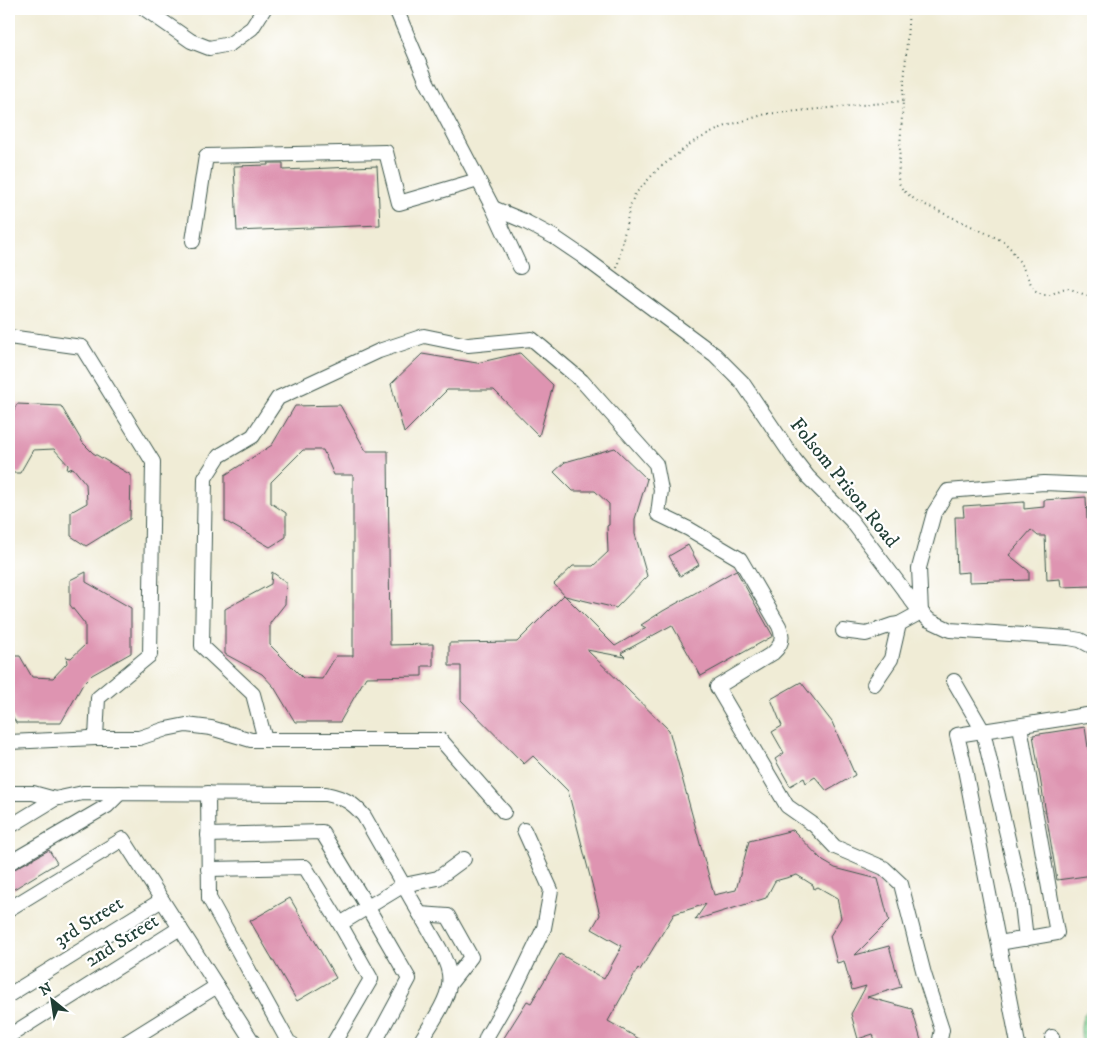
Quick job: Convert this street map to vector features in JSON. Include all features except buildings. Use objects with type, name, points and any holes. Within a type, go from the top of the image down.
[{"type":"street","points":[[145,9],[191,41],[209,48],[230,44],[252,28],[264,9]]},
{"type":"street","points":[[396,9],[427,82],[493,208],[520,267]]},
{"type":"street","points":[[193,241],[206,156],[386,152],[399,203],[478,180]]},
{"type":"street","name":"Folsom Prison Road","points":[[493,208],[524,221],[554,237],[730,368],[742,382],[794,459],[851,520],[929,620],[950,630],[1069,638],[1092,644]]},
{"type":"street","points":[[265,740],[253,694],[202,646],[205,478],[219,456],[253,436],[278,398],[379,351],[424,336],[468,345],[532,339],[582,381],[656,464],[661,490],[658,514],[689,529],[740,560],[775,619],[783,637],[779,648],[774,653],[717,687],[787,806],[814,825],[835,847],[884,868],[901,884],[924,974],[942,1030],[939,1044]]},
{"type":"street","points":[[9,337],[82,347],[153,462],[150,654],[98,698],[96,738],[9,742]]},
{"type":"street","points":[[843,631],[866,634],[899,624],[921,612],[919,568],[934,513],[948,491],[1044,484],[1093,485]]},
{"type":"street","points":[[874,684],[890,659],[899,624]]},
{"type":"street","points":[[954,681],[983,731],[1021,894],[1026,938]]},
{"type":"street","points":[[1018,1044],[957,735],[1092,717]]},
{"type":"street","points":[[88,738],[139,738],[166,728],[186,725],[211,728],[251,740],[441,740],[504,812]]},
{"type":"street","points":[[998,942],[1057,933],[1020,726]]},
{"type":"street","points":[[9,793],[33,793],[55,799]]},
{"type":"street","points":[[9,827],[55,799],[83,793],[326,794],[342,797],[355,805],[364,816],[404,885],[441,951],[448,967],[449,986]]},
{"type":"street","points":[[9,863],[107,806],[120,793]]},
{"type":"street","points":[[208,793],[209,898],[289,1042],[292,1044]]},
{"type":"street","points":[[484,1044],[517,984],[544,928],[551,890],[524,830]]},
{"type":"street","points":[[208,835],[322,832],[409,979],[374,1044]]},
{"type":"street","points":[[9,909],[123,839],[254,1044]]},
{"type":"street","points":[[340,924],[404,885],[438,878],[464,859]]},
{"type":"street","points":[[208,869],[305,867],[371,978],[333,1044]]},
{"type":"street","name":"3rd Street","points":[[9,995],[162,900]]},
{"type":"street","points":[[419,1044],[444,1001],[449,986],[471,957],[448,916],[420,914]]},
{"type":"street","name":"2nd Street","points":[[9,1036],[180,928]]},
{"type":"street","points":[[124,1044],[217,986]]},
{"type":"path","points":[[909,9],[899,186],[917,201],[1003,241],[1021,264],[1034,290],[1044,295],[1050,295],[1068,288],[1093,298]]},
{"type":"path","points":[[614,280],[634,194],[658,169],[693,142],[723,126],[766,114],[904,101]]},
{"type":"green space","points":[[1093,1005],[1093,1044],[1082,1044],[1083,1018],[1088,1009]]}]
